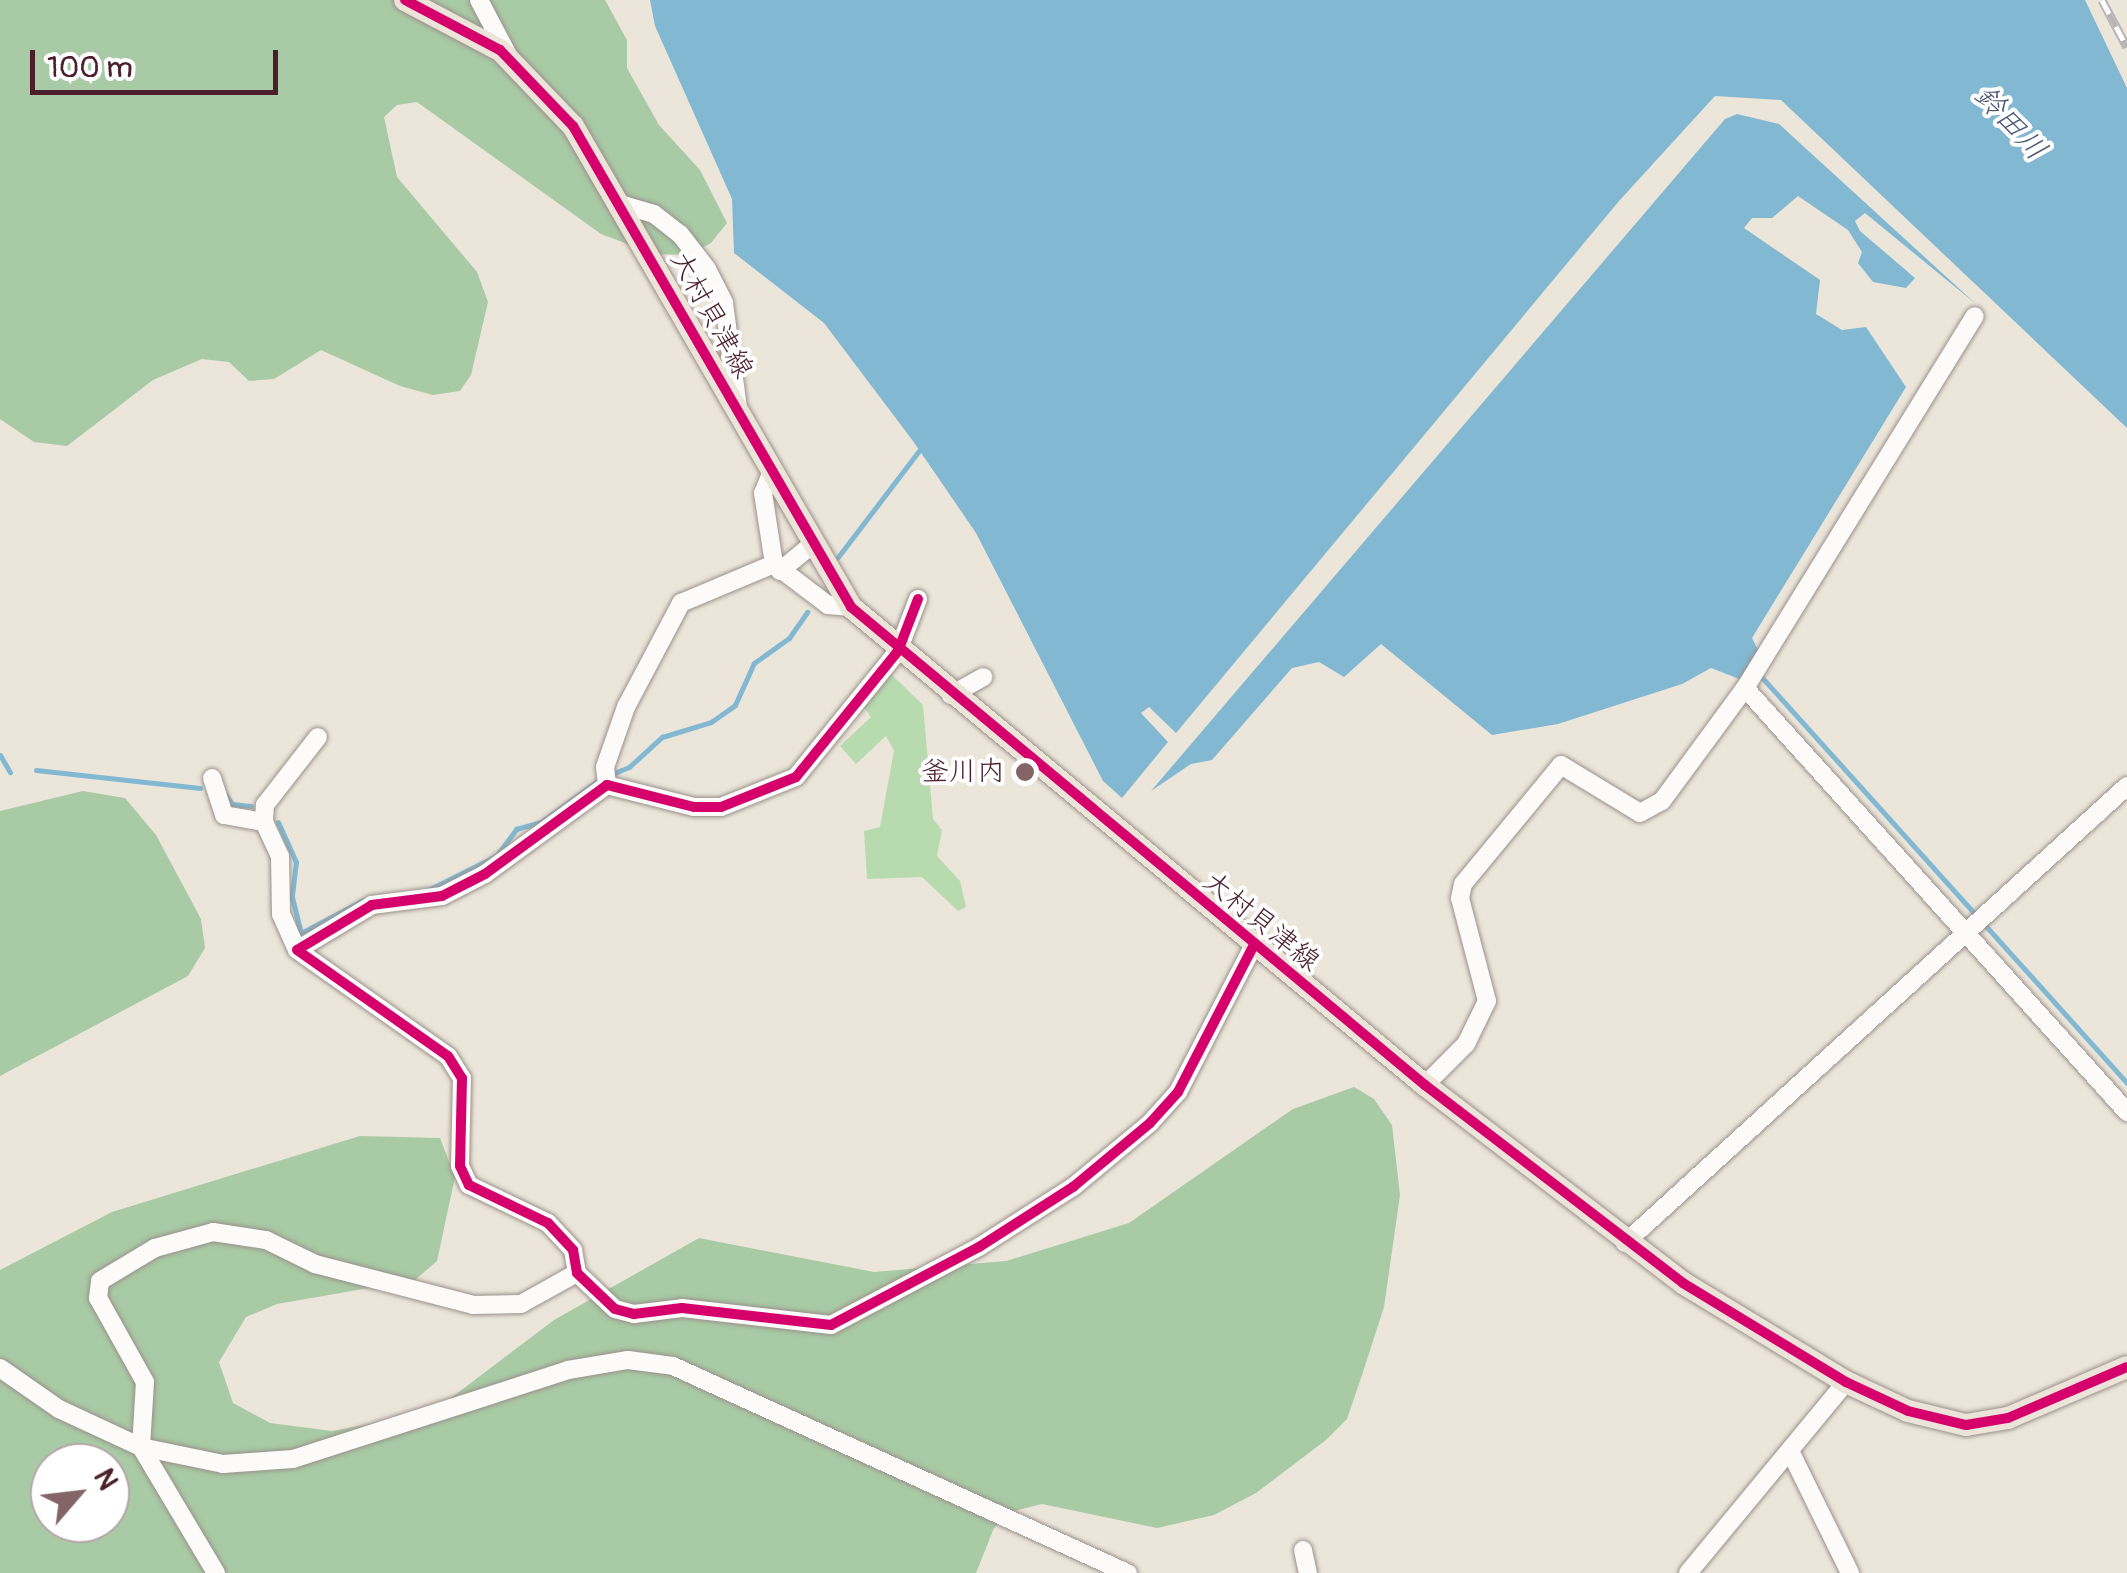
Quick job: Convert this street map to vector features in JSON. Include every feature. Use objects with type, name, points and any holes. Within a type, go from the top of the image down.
[{"type":"main road","name":"大村貝津線","points":[[405,0],[510,60],[573,126],[623,205],[851,607],[898,651],[1425,1085],[1625,1243],[1846,1382],[1908,1411],[1966,1425],[2008,1418],[2127,1367]]},
{"type":"street","points":[[479,0],[510,60]]},
{"type":"street","points":[[623,205],[654,214],[680,234],[707,269],[724,304],[738,408]]},
{"type":"street","points":[[1425,1085],[1466,1044],[1486,1001],[1460,898],[1463,884],[1548,774],[1561,765],[1640,813],[1651,812],[1746,686],[1975,316]]},
{"type":"street","points":[[772,471],[763,493],[777,567],[828,605],[851,607]]},
{"type":"street","points":[[297,950],[372,905],[442,896],[486,874],[606,778],[626,707],[681,603],[777,567],[814,543]]},
{"type":"street","points":[[606,778],[694,807],[767,792],[812,763],[849,706],[898,651],[918,598]]},
{"type":"street","points":[[951,695],[983,677]]},
{"type":"street","points":[[1746,686],[1968,928],[2127,1112]]},
{"type":"street","points":[[318,737],[265,805],[264,822],[280,856],[281,914],[297,950],[448,1056],[462,1078],[460,1166],[469,1185],[548,1223],[573,1250],[578,1273],[614,1309],[634,1314],[682,1308],[830,1324],[848,1319],[1073,1187],[1150,1122],[1178,1092],[1254,945]]},
{"type":"street","points":[[212,778],[215,804],[224,815],[264,822]]},
{"type":"street","points":[[1625,1243],[2127,786]]},
{"type":"street","points":[[216,1573],[142,1447],[145,1382],[98,1298],[100,1281],[155,1248],[214,1232],[266,1240],[314,1264],[473,1305],[521,1304],[578,1273]]},
{"type":"street","points":[[0,1368],[59,1409],[142,1447],[222,1464],[293,1459],[568,1370],[628,1360],[674,1366],[1128,1573]]},
{"type":"street","points":[[1688,1573],[1846,1382]]},
{"type":"street","points":[[1790,1451],[1850,1573]]},
{"type":"street","points":[[1303,1550],[1308,1573]]},
{"type":"green space","points":[[0,0],[605,0],[627,40],[627,68],[659,125],[700,170],[727,223],[711,243],[688,255],[654,254],[601,234],[417,102],[397,105],[384,117],[397,177],[477,272],[488,302],[471,375],[460,391],[433,395],[400,386],[321,350],[274,379],[249,381],[229,362],[202,359],[153,380],[67,446],[34,442],[0,419]]},
{"type":"green space","points":[[891,674],[923,705],[933,819],[942,830],[937,856],[960,881],[966,907],[958,911],[922,877],[867,879],[864,831],[880,827],[894,751],[886,736],[856,764],[840,746],[871,717],[861,703]]},
{"type":"green space","points":[[83,791],[125,798],[156,835],[201,919],[205,948],[188,976],[0,1076],[0,811]]},
{"type":"green space","points":[[1354,1087],[1374,1099],[1392,1125],[1400,1195],[1384,1307],[1347,1419],[1326,1440],[1256,1493],[1214,1515],[1157,1528],[1042,1504],[1014,1511],[994,1528],[976,1573],[0,1573],[0,1270],[112,1212],[360,1136],[440,1138],[455,1177],[437,1261],[415,1280],[277,1304],[246,1317],[219,1362],[233,1403],[270,1423],[332,1431],[397,1419],[451,1398],[554,1320],[699,1238],[874,1272],[1006,1261],[1129,1223],[1293,1109]]},
{"type":"water","name":"鈴田川","points":[[650,0],[2085,0],[2127,88],[2127,428],[1781,100],[1715,96],[1619,201],[1176,733],[1149,707],[1141,713],[1168,742],[1122,798],[1103,781],[976,533],[913,441],[824,323],[734,253],[732,199],[655,26]]},
{"type":"water","points":[[1737,114],[1779,124],[1976,304],[1865,213],[1855,221],[1860,231],[1915,278],[1906,288],[1873,282],[1858,263],[1862,252],[1848,230],[1798,196],[1772,218],[1752,218],[1744,228],[1820,280],[1816,314],[1842,330],[1866,327],[1906,387],[1752,638],[1759,652],[1742,680],[1711,668],[1682,684],[1558,724],[1492,735],[1381,644],[1344,677],[1319,662],[1292,668],[1212,760],[1191,764],[1151,791],[1725,119]]},
{"type":"waterway","points":[[838,557],[921,448]]},
{"type":"waterway","points":[[610,775],[629,767],[662,737],[711,722],[735,705],[754,663],[789,638],[807,612]]},
{"type":"waterway","points":[[1758,673],[2127,1083]]},
{"type":"waterway","points":[[0,755],[10,772]]},
{"type":"waterway","points":[[36,770],[200,788]]},
{"type":"waterway","points":[[428,890],[496,856],[516,829],[541,822],[596,782]]},
{"type":"waterway","points":[[226,795],[232,804],[251,806]]},
{"type":"waterway","points":[[278,822],[296,862],[292,897],[301,933],[363,900]]},
{"type":"railway","points":[[2102,0],[2127,47]]},
{"type":"cycle path","points":[[405,0],[500,50],[573,126],[851,607],[1425,1085],[1683,1283],[1846,1382],[1908,1411],[1966,1425],[2008,1418],[2127,1367]]},
{"type":"cycle path","points":[[918,599],[898,651],[796,777],[721,807],[694,807],[607,785],[485,874],[442,896],[372,905],[297,950],[448,1056],[462,1078],[460,1166],[469,1185],[548,1223],[573,1250],[577,1273],[615,1309],[634,1314],[682,1308],[831,1325],[979,1247],[1073,1187],[1150,1123],[1178,1092],[1254,945]]},
{"type":"place","name":"釜川内","points":[[1025,772]]}]
